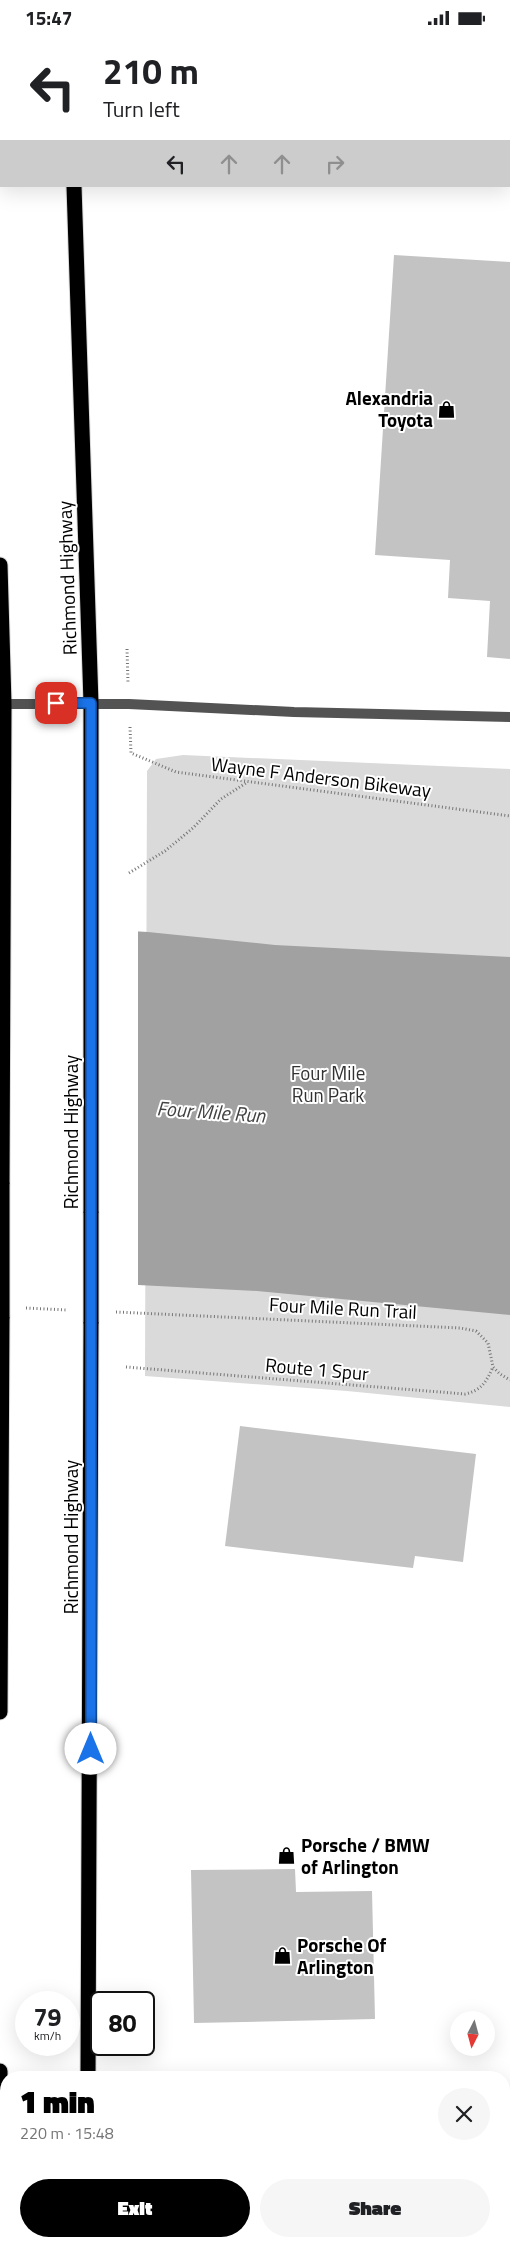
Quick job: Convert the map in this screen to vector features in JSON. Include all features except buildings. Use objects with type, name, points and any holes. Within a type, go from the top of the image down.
[{"type":"highway","name":"Richmond Highway","points":[[74,187],[91,703],[88,2071]]},
{"type":"highway","points":[[0,565],[4,908],[0,1712]]},
{"type":"lane","points":[[2,704],[91,703],[294,712],[510,717]]},
{"type":"path","name":"Wayne F Anderson Bikeway","points":[[132,753],[176,773],[510,815]]},
{"type":"path","points":[[129,873],[165,851],[193,828],[221,799],[246,783]]},
{"type":"path","name":"Four Mile Run Trail","points":[[145,1313],[460,1328],[476,1331],[488,1343],[493,1367]]},
{"type":"path","name":"Route 1 Spur","points":[[126,1367],[466,1394],[476,1391],[485,1384],[493,1367]]},
{"type":"path","points":[[493,1367],[510,1380]]},
{"type":"green space","name":"Four Mile Run Park","points":[[183,755],[510,769],[510,1407],[347,1391],[145,1376],[147,771],[156,759]]},
{"type":"water","name":"Four Mile Run","points":[[44,926],[148,932],[275,945],[510,957],[510,1315],[257,1291],[138,1285]]},
{"type":"pier","points":[[0,920],[138,929],[138,1288],[0,1283]]},
{"type":"place","name":"Alexandria Toyota","points":[[447,409]]},
{"type":"place","name":"Porsche / BMW of Arlington","points":[[287,1856]]},
{"type":"place","name":"Porsche Of Arlington","points":[[283,1956]]},
{"type":"route","points":[[56,703],[91,703],[91,1749]]}]
